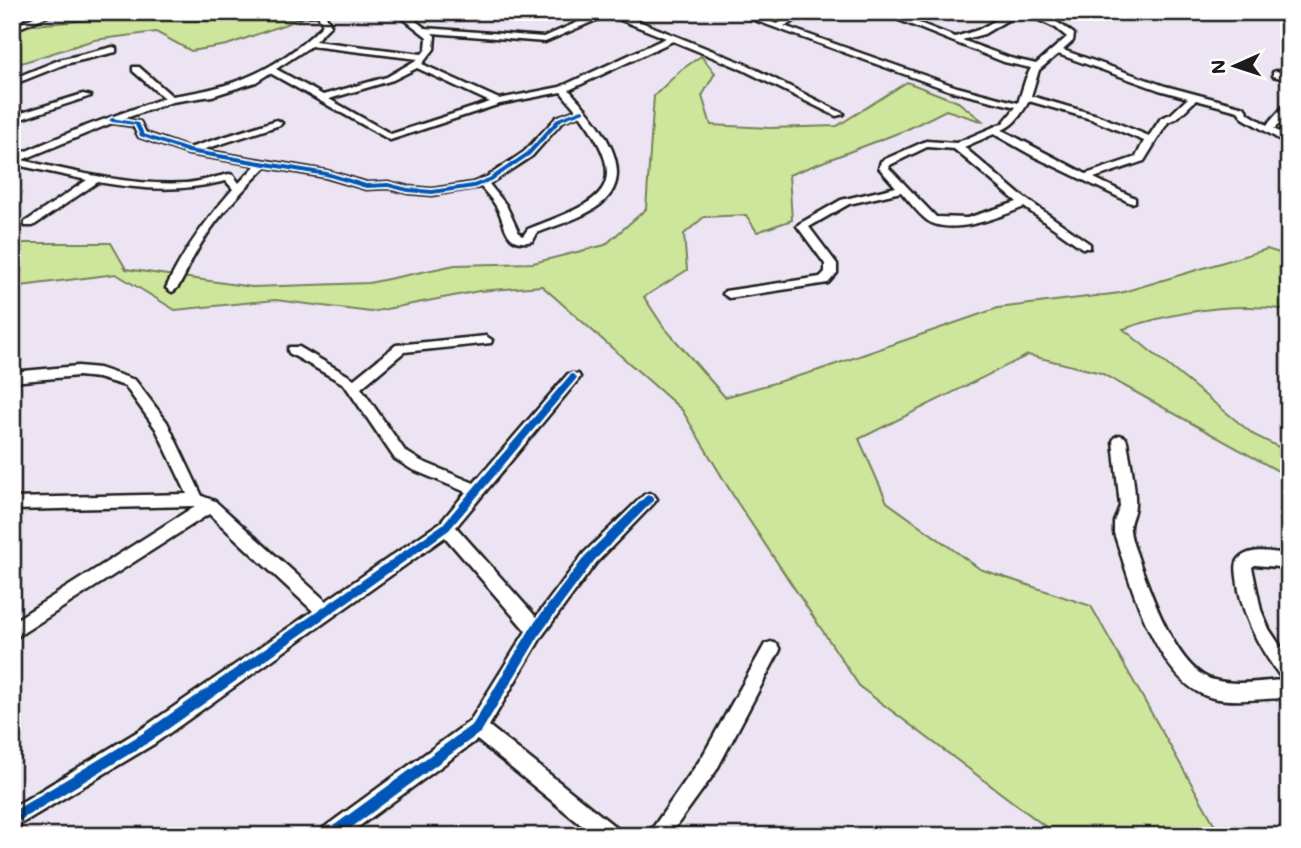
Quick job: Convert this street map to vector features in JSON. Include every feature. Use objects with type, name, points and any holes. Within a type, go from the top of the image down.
[{"type":"street","points":[[12,29],[52,12]]},
{"type":"street","points":[[12,161],[49,144],[170,99],[209,94],[273,72],[327,25],[320,13],[282,15],[234,12]]},
{"type":"street","points":[[323,99],[396,77],[418,65],[425,57],[432,43],[431,36],[398,12]]},
{"type":"street","points":[[424,30],[545,40],[608,12],[671,40],[740,65],[839,114]]},
{"type":"street","points":[[736,12],[954,89],[1094,117],[1152,141]]},
{"type":"street","points":[[776,27],[808,12]]},
{"type":"street","points":[[883,12],[1007,60],[1038,67]]},
{"type":"street","points":[[956,39],[981,32],[1017,12]]},
{"type":"street","points":[[1024,203],[983,219],[943,223],[932,219],[902,190],[886,172],[885,163],[926,144],[957,146],[1006,125],[1023,102],[1030,78],[1038,67],[1069,41],[1071,36],[1067,30],[1026,12]]},
{"type":"street","points":[[1144,12],[1158,17]]},
{"type":"street","points":[[273,72],[390,137],[498,102],[564,89],[671,40]]},
{"type":"street","points":[[309,43],[425,57]]},
{"type":"street","points":[[12,82],[62,62],[113,50]]},
{"type":"street","points":[[1057,51],[1162,88],[1241,109],[1246,116],[1289,142]]},
{"type":"street","points":[[418,65],[498,102]]},
{"type":"street","points":[[136,69],[170,99]]},
{"type":"street","points":[[1276,74],[1289,77]]},
{"type":"street","points":[[483,183],[501,205],[514,235],[521,240],[529,239],[532,231],[597,202],[615,180],[613,169],[601,140],[564,89]]},
{"type":"street","points":[[12,119],[86,96]]},
{"type":"street","points":[[1087,177],[1140,159],[1145,145],[1152,141],[1164,120],[1174,116],[1195,96]]},
{"type":"street","points":[[1269,129],[1286,109]]},
{"type":"street","points":[[113,120],[136,124],[142,135],[188,151],[327,174],[366,186],[452,190],[483,183],[528,154],[560,119],[582,111]]},
{"type":"street","points":[[188,151],[276,123]]},
{"type":"street","points":[[995,130],[1037,154],[1131,200]]},
{"type":"street","points":[[957,146],[1024,203],[1086,246]]},
{"type":"street","points":[[12,161],[96,179],[189,186],[229,177],[238,189]]},
{"type":"street","points":[[172,288],[183,262],[207,225],[265,162]]},
{"type":"street","points":[[29,224],[96,179]]},
{"type":"street","points":[[729,294],[824,280],[831,273],[831,264],[803,226],[845,202],[902,190]]},
{"type":"street","points":[[354,387],[401,348],[486,340]]},
{"type":"street","points":[[294,350],[349,381],[400,455],[416,466],[477,490]]},
{"type":"street","points":[[12,377],[78,371],[99,373],[130,383],[162,426],[204,503],[324,610]]},
{"type":"street","points":[[12,819],[147,737],[324,610],[446,527],[573,377]]},
{"type":"street","points":[[1120,441],[1128,506],[1122,522],[1122,533],[1145,600],[1177,661],[1198,683],[1212,689],[1289,689]]},
{"type":"street","points":[[329,836],[477,728],[536,630],[590,558],[649,499]]},
{"type":"street","points":[[12,504],[204,503]]},
{"type":"street","points":[[12,632],[204,503]]},
{"type":"street","points":[[446,527],[536,630]]},
{"type":"street","points":[[1289,561],[1253,558],[1244,565],[1248,602],[1254,620],[1289,674]]},
{"type":"street","points":[[657,836],[709,764],[771,650]]},
{"type":"street","points":[[477,728],[611,836]]},
{"type":"green space","points":[[185,12],[196,20],[226,21],[262,15],[303,18],[227,45],[191,51],[156,32],[94,40],[12,66],[12,27]]},
{"type":"green space","points":[[701,56],[715,73],[702,96],[711,125],[770,128],[837,126],[907,82],[958,102],[984,122],[946,110],[906,130],[789,175],[792,220],[757,232],[746,215],[704,217],[684,234],[687,270],[644,297],[663,326],[725,397],[816,371],[998,308],[1120,293],[1267,249],[1289,256],[1289,310],[1247,307],[1205,310],[1123,329],[1254,435],[1289,452],[1289,477],[1101,373],[1028,355],[859,439],[887,502],[980,569],[1091,606],[1221,836],[1058,836],[860,687],[737,502],[682,410],[542,286],[479,291],[371,312],[275,300],[175,310],[116,274],[12,287],[12,251],[24,243],[111,243],[126,269],[252,287],[369,283],[455,265],[533,263],[605,245],[646,209],[654,96],[681,70]]},
{"type":"cycle path","points":[[112,120],[137,124],[142,135],[188,151],[327,174],[366,186],[388,185],[432,192],[474,186],[491,179],[528,154],[560,119],[582,111]]},
{"type":"cycle path","points":[[12,819],[147,737],[446,527],[573,377]]},
{"type":"cycle path","points":[[329,836],[477,728],[536,630],[590,558],[649,499]]}]
